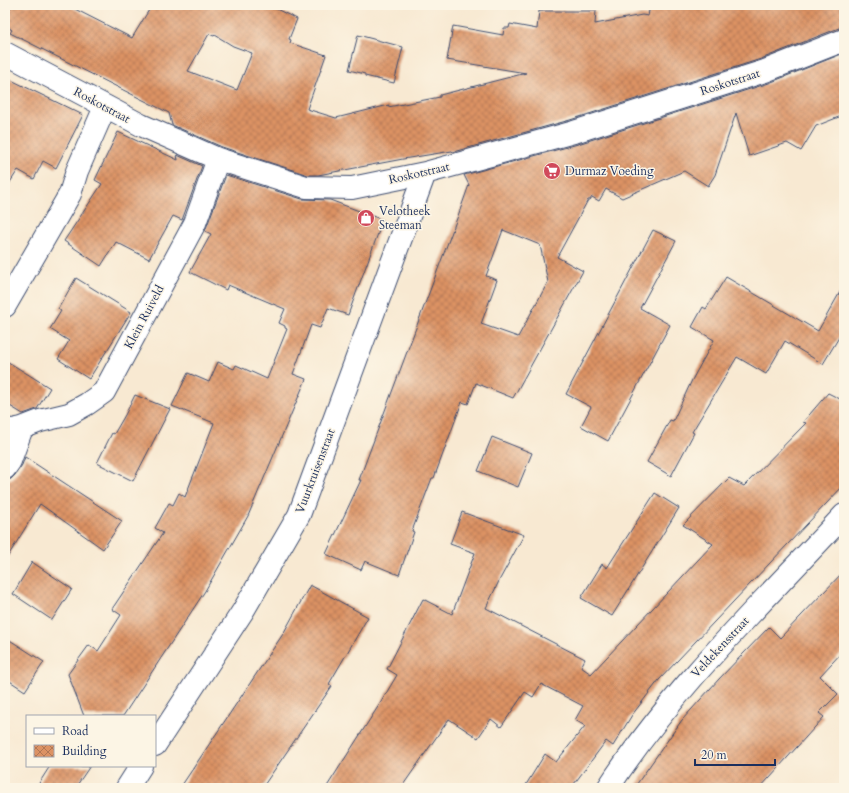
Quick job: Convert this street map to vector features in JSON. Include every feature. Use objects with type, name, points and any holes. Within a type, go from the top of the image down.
[{"type":"street","name":"Roskotstraat","points":[[5,53],[141,125],[218,159],[306,187],[352,188],[425,173],[574,132],[766,70],[844,40]]},
{"type":"street","points":[[5,306],[70,194],[77,171],[105,107]]},
{"type":"street","name":"Klein Ruiveld","points":[[5,468],[10,461],[14,428],[69,414],[104,392],[195,224],[218,159]]},
{"type":"street","name":"Vuurkruisenstraat","points":[[156,743],[243,611],[299,515],[425,173]]},
{"type":"street","name":"Veldekensstraat","points":[[608,788],[626,761],[681,690],[736,629],[844,515]]},
{"type":"street","points":[[127,788],[140,767]]},
{"type":"building","points":[[13,5],[67,5],[132,38],[152,5],[268,5],[297,19],[289,39],[291,40],[290,43],[326,55],[307,109],[336,118],[389,105],[388,107],[440,97],[440,95],[526,73],[447,60],[453,26],[503,35],[504,28],[509,28],[510,24],[537,29],[539,11],[596,11],[595,24],[642,15],[648,16],[650,5],[844,5],[844,28],[839,28],[761,59],[570,120],[453,152],[403,159],[318,175],[308,175],[222,147],[172,125],[169,113],[10,33],[12,30],[5,25],[5,15]],"holes":[[[209,34],[215,35],[233,46],[252,53],[237,90],[188,71]]]},
{"type":"building","points":[[358,35],[403,47],[394,83],[365,76],[365,74],[349,70]]},
{"type":"building","points":[[844,53],[844,115],[816,126],[801,151],[787,143],[749,156],[736,113],[715,175],[708,186],[684,171],[622,198],[606,189],[599,201],[592,197],[588,200],[557,257],[583,271],[513,398],[476,383],[468,404],[462,402],[434,478],[432,478],[412,531],[414,532],[399,575],[365,561],[361,570],[326,554],[361,480],[359,480],[459,213],[469,185],[464,175],[578,144],[769,83]],"holes":[[[503,230],[540,245],[548,282],[518,337],[481,324],[497,280],[486,276]]]},
{"type":"building","points":[[5,77],[83,115],[56,168],[43,161],[34,179],[18,170],[5,190]]},
{"type":"building","points":[[118,132],[178,160],[177,155],[202,166],[182,220],[173,216],[149,259],[116,242],[101,266],[64,241],[102,184],[95,180]]},
{"type":"building","points":[[226,175],[302,199],[330,200],[383,220],[348,315],[328,308],[320,328],[311,325],[293,374],[306,379],[248,516],[205,591],[124,715],[84,715],[68,674],[89,645],[98,651],[121,615],[112,609],[163,533],[155,528],[169,503],[173,505],[179,493],[185,497],[214,423],[172,406],[188,373],[209,382],[218,362],[234,369],[236,365],[267,379],[287,329],[279,323],[285,309],[228,285],[226,290],[190,272],[211,234],[205,231]]},
{"type":"building","points":[[653,230],[676,241],[640,308],[670,325],[608,441],[581,426],[591,407],[566,394]]},
{"type":"building","points":[[726,277],[818,331],[844,285],[844,329],[823,364],[785,341],[766,374],[737,357],[692,432],[694,433],[671,476],[647,462],[670,420],[673,421],[692,380],[714,340],[692,327],[703,307],[706,309]]},
{"type":"building","points":[[76,278],[131,312],[89,379],[58,359],[69,341],[50,329],[61,311],[58,309]]},
{"type":"building","points":[[5,360],[50,388],[37,409],[23,414],[5,403]]},
{"type":"building","points":[[828,393],[844,401],[844,485],[659,680],[632,715],[613,746],[606,741],[571,788],[524,788],[545,754],[556,762],[585,726],[575,720],[583,706],[541,684],[533,697],[525,692],[501,727],[491,719],[478,738],[449,719],[401,788],[326,788],[397,675],[387,669],[423,599],[452,614],[475,553],[450,544],[462,512],[524,535],[486,608],[585,659],[581,667],[591,674],[713,544],[683,525],[729,478],[744,486],[806,423],[803,422]]},
{"type":"building","points":[[135,395],[170,409],[133,481],[97,463],[112,433],[114,434]]},
{"type":"building","points":[[492,437],[532,453],[518,487],[478,471]]},
{"type":"building","points":[[25,457],[122,521],[103,549],[40,504],[5,561],[5,483],[15,475],[22,465]]},
{"type":"building","points":[[655,493],[679,508],[612,616],[581,598],[602,564],[607,568]]},
{"type":"building","points":[[32,562],[72,589],[52,620],[13,594]]},
{"type":"building","points":[[844,571],[844,650],[820,676],[838,694],[819,713],[824,717],[760,788],[634,788],[682,720],[769,627],[780,638]]},
{"type":"building","points":[[310,585],[368,617],[329,684],[332,686],[262,788],[180,788],[283,634]]},
{"type":"building","points":[[5,637],[44,662],[25,691],[5,678]]},
{"type":"building","points":[[49,767],[89,767],[75,788],[36,788]]},
{"type":"place","name":"Durmaz Voeding","points":[[552,171]]},
{"type":"place","name":"Velotheek Steeman","points":[[366,218]]}]
